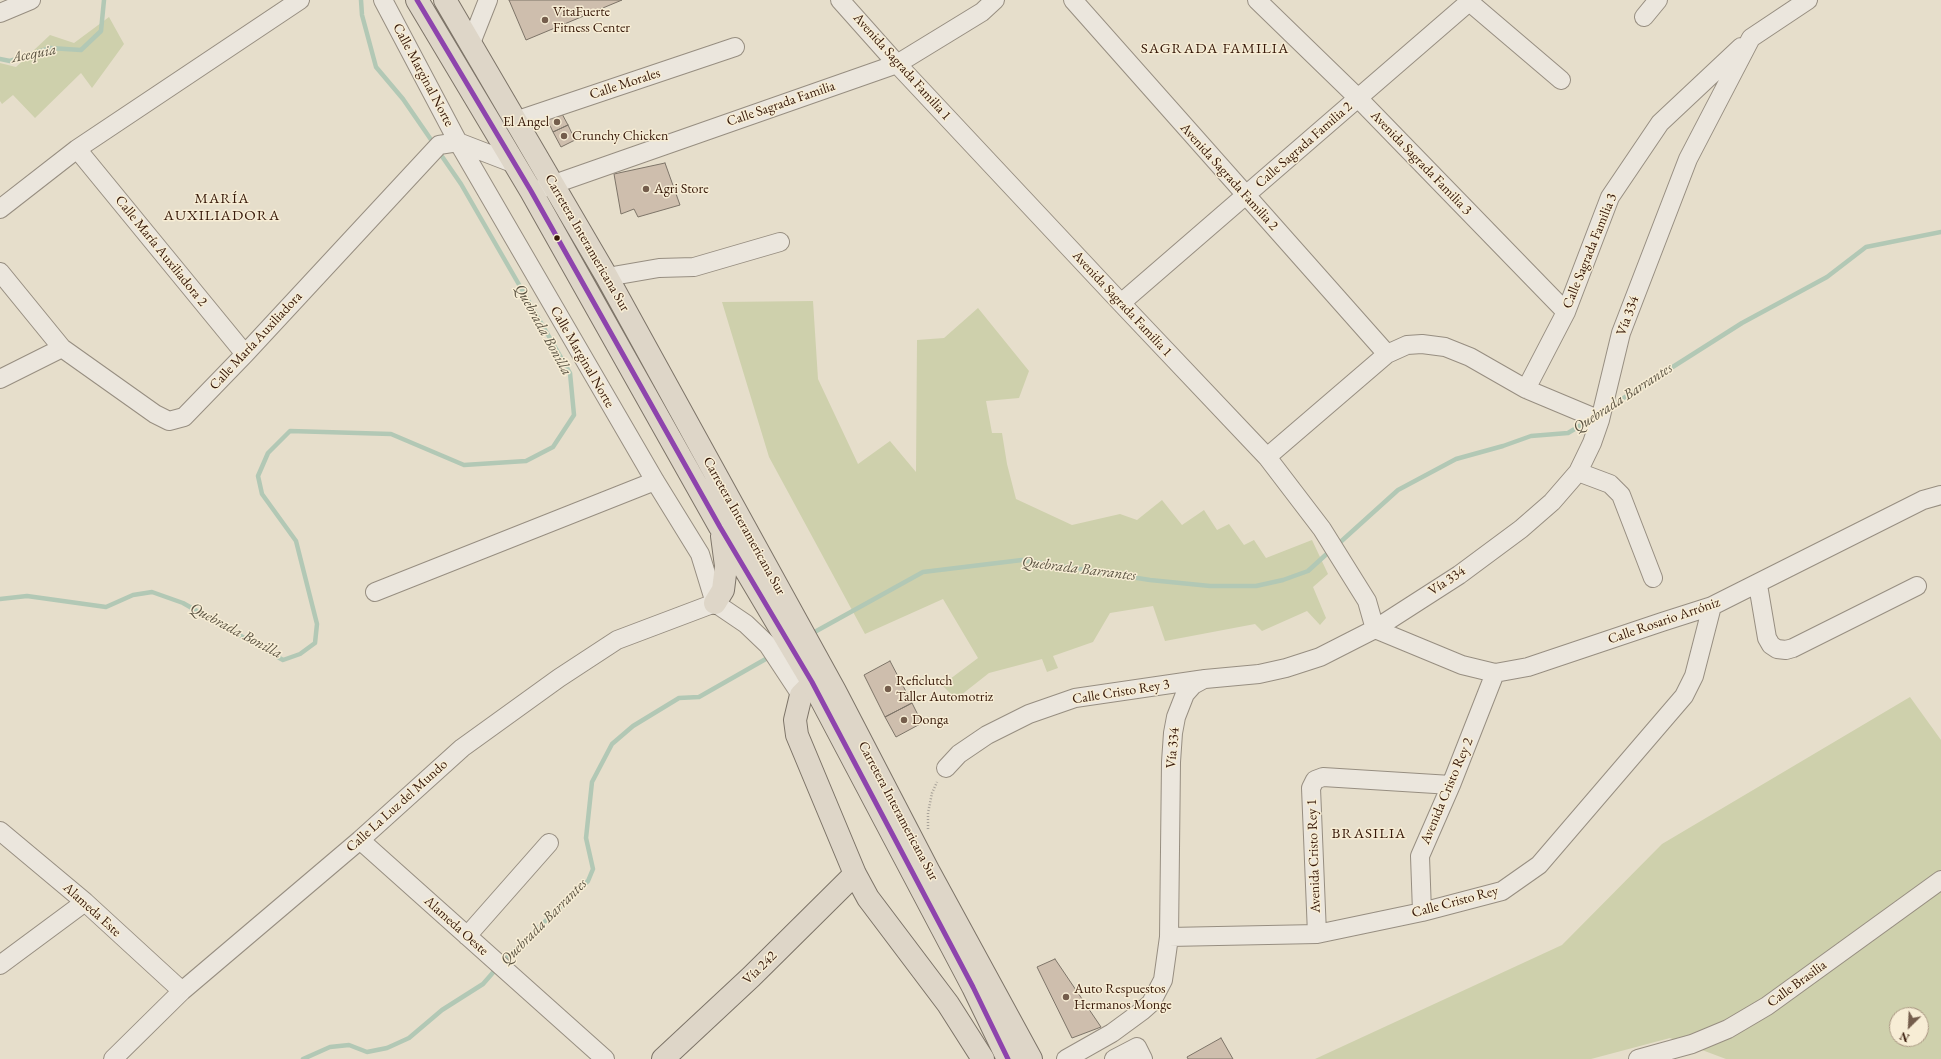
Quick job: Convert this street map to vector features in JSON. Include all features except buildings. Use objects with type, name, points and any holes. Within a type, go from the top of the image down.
[{"type":"main road","name":"Carretera Interamericana Sur","points":[[417,0],[531,191],[720,527],[806,689],[989,1020],[1008,1059]]},
{"type":"main road","name":"Carretera Interamericana Sur","points":[[445,0],[607,277],[835,691],[928,870],[1031,1059]]},
{"type":"main road","points":[[715,603],[723,590],[726,566],[720,527]]},
{"type":"main road","points":[[835,691],[820,681],[806,689],[795,720],[797,735],[855,874],[868,898],[948,1004],[983,1059]]},
{"type":"main road","name":"Vía 242","points":[[663,1059],[751,977],[855,874]]},
{"type":"main road","points":[[989,1020],[1004,1041],[1021,1059]]},
{"type":"street","points":[[0,13],[31,0]]},
{"type":"street","points":[[0,209],[77,149],[300,0]]},
{"type":"street","name":"Calle Marginal Norte","points":[[383,0],[458,142],[655,482],[700,554],[715,603]]},
{"type":"street","points":[[471,43],[488,0]]},
{"type":"street","name":"Avenida Sagrada Familia 1","points":[[840,0],[897,64],[1267,457],[1322,528],[1367,601],[1375,629]]},
{"type":"street","name":"Calle Sagrada Familia","points":[[531,191],[554,185],[897,64],[982,12],[995,0]]},
{"type":"street","name":"Avenida Sagrada Familia 2","points":[[1073,0],[1245,196],[1387,354]]},
{"type":"street","name":"Avenida Sagrada Familia 3","points":[[1257,0],[1358,98],[1566,312]]},
{"type":"street","points":[[1644,17],[1658,0]]},
{"type":"street","name":"Vía 334","points":[[1066,1059],[1112,1033],[1131,1020],[1151,1003],[1163,980],[1169,937],[1171,762],[1173,733],[1179,705],[1185,694],[1193,685],[1205,679],[1259,674],[1286,668],[1320,657],[1375,629],[1458,575],[1521,529],[1552,502],[1578,472],[1592,443],[1600,420],[1621,333],[1688,159],[1751,38],[1808,0]]},
{"type":"street","points":[[1468,1],[1561,80]]},
{"type":"street","name":"Calle Sagrada Familia 2","points":[[1121,303],[1468,1]]},
{"type":"street","name":"Calle Sagrada Familia 3","points":[[1526,389],[1566,312],[1610,196],[1660,123],[1751,38]]},
{"type":"street","name":"Calle Morales","points":[[515,121],[735,47]]},
{"type":"street","points":[[458,142],[515,164]]},
{"type":"street","name":"Calle María Auxiliadora","points":[[0,272],[62,348],[155,414],[169,421],[184,417],[246,354],[434,150],[458,142]]},
{"type":"street","name":"Calle María Auxiliadora 2","points":[[77,149],[246,354]]},
{"type":"street","points":[[607,277],[659,268],[694,267],[780,242]]},
{"type":"street","points":[[1267,457],[1387,354],[1407,345],[1422,344],[1445,347],[1470,357],[1526,389],[1600,420]]},
{"type":"street","points":[[0,379],[62,348]]},
{"type":"street","points":[[1578,472],[1610,484],[1621,495],[1653,578]]},
{"type":"street","points":[[375,592],[655,482]]},
{"type":"street","name":"Calle Rosario Arróniz","points":[[1375,629],[1462,665],[1495,673],[1528,667],[1712,606],[1758,585],[1924,500],[1941,495]]},
{"type":"street","points":[[1758,585],[1767,638],[1771,645],[1777,649],[1786,650],[1793,648],[1917,586]]},
{"type":"street","points":[[715,603],[746,624],[768,645],[806,689]]},
{"type":"street","name":"Calle La Luz del Mundo","points":[[113,1059],[182,991],[360,840],[462,748],[559,678],[617,640],[715,603]]},
{"type":"street","name":"Calle Cristo Rey","points":[[1169,937],[1317,934],[1422,912],[1502,891],[1539,865],[1684,696],[1694,676],[1712,606]]},
{"type":"street","name":"Avenida Cristo Rey 2","points":[[1422,912],[1420,856],[1451,785],[1495,673]]},
{"type":"street","name":"Calle Cristo Rey 3","points":[[946,768],[959,754],[987,735],[1029,714],[1075,698],[1205,679]]},
{"type":"street","name":"Avenida Cristo Rey 1","points":[[1317,934],[1311,788],[1316,780],[1324,776],[1451,785]]},
{"type":"street","name":"Alameda Este","points":[[0,831],[85,902],[182,991]]},
{"type":"street","name":"Alameda Oeste","points":[[360,840],[605,1059]]},
{"type":"street","points":[[467,936],[549,843]]},
{"type":"street","name":"Calle Brasilia","points":[[1638,1059],[1692,1044],[1728,1029],[1767,1006],[1941,880]]},
{"type":"street","points":[[0,965],[85,902]]},
{"type":"street","points":[[1114,1059],[1137,1047],[1143,1059]]},
{"type":"path","points":[[928,834],[928,813],[932,793],[938,779],[946,768]]},
{"type":"green space","points":[[109,17],[124,44],[92,88],[81,73],[35,118],[13,95],[2,104],[0,101],[0,63],[16,67],[50,35],[74,43]]},
{"type":"green space","points":[[813,301],[818,379],[858,464],[890,441],[916,472],[917,340],[944,338],[978,308],[1029,371],[1019,398],[986,401],[992,433],[1002,433],[1007,464],[1016,499],[1072,525],[1120,514],[1137,520],[1162,500],[1182,525],[1204,510],[1217,530],[1229,524],[1244,545],[1254,540],[1266,558],[1312,540],[1328,574],[1313,587],[1326,618],[1320,625],[1307,611],[1262,631],[1255,624],[1165,641],[1153,606],[1110,613],[1093,642],[1053,656],[1058,668],[1047,672],[1042,659],[989,673],[956,699],[942,685],[978,658],[943,599],[865,634],[769,457],[722,302]]},
{"type":"green space","points":[[1910,697],[1941,740],[1941,1059],[1726,1059],[1670,1038],[1591,1059],[1315,1059],[1562,945],[1662,844]]},
{"type":"waterway","name":"Acequia","points":[[0,59],[10,61],[50,48],[81,50],[101,31],[104,0]]},
{"type":"waterway","name":"Quebrada Bonilla","points":[[361,0],[362,15],[376,67],[403,99],[434,144]]},
{"type":"waterway","name":"Quebrada Bonilla","points":[[0,599],[27,596],[106,607],[133,595],[152,592],[183,603],[283,660],[300,654],[315,643],[317,624],[296,541],[262,494],[258,476],[268,453],[290,431],[391,434],[464,465],[526,461],[553,447],[574,415],[570,373],[461,184],[439,152]]},
{"type":"waterway","name":"Quebrada Barrantes","points":[[1608,408],[1742,323],[1827,277],[1866,247],[1941,232]]},
{"type":"waterway","name":"Quebrada Barrantes","points":[[1336,546],[1398,490],[1456,459],[1503,446],[1531,436],[1568,433],[1588,421]]},
{"type":"waterway","name":"Quebrada Barrantes","points":[[811,634],[923,572],[1022,560],[1150,580],[1210,586],[1256,586],[1283,580],[1308,571],[1331,550]]},
{"type":"waterway","name":"Quebrada Barrantes","points":[[502,962],[588,881],[593,869],[586,838],[592,782],[612,744],[633,726],[679,698],[699,697],[771,656]]},
{"type":"waterway","name":"Quebrada Barrantes","points":[[303,1059],[330,1047],[349,1045],[367,1052],[387,1048],[409,1038],[442,1010],[483,984],[497,968]]},
{"type":"transit line","points":[[417,0],[531,191],[720,527],[812,682],[973,987],[1008,1059]]},
{"type":"place","name":"VitaFuerte Fitness Center","points":[[545,20]]},
{"type":"place","name":"El Angel","points":[[557,122]]},
{"type":"place","name":"Crunchy Chicken","points":[[564,136]]},
{"type":"place","name":"Agri Store","points":[[646,189]]},
{"type":"place","name":"Reficlutch Taller Automotriz","points":[[888,689]]},
{"type":"place","name":"Donga","points":[[904,720]]},
{"type":"place","name":"Auto Respuestos Hermanos Monge","points":[[1066,997]]},
{"type":"district","name":"SAGRADA FAMILIA","points":[[1215,49]]},
{"type":"district","name":"MARÍA AUXILIADORA","points":[[222,208]]},
{"type":"district","name":"BRASILIA","points":[[1369,834]]}]
